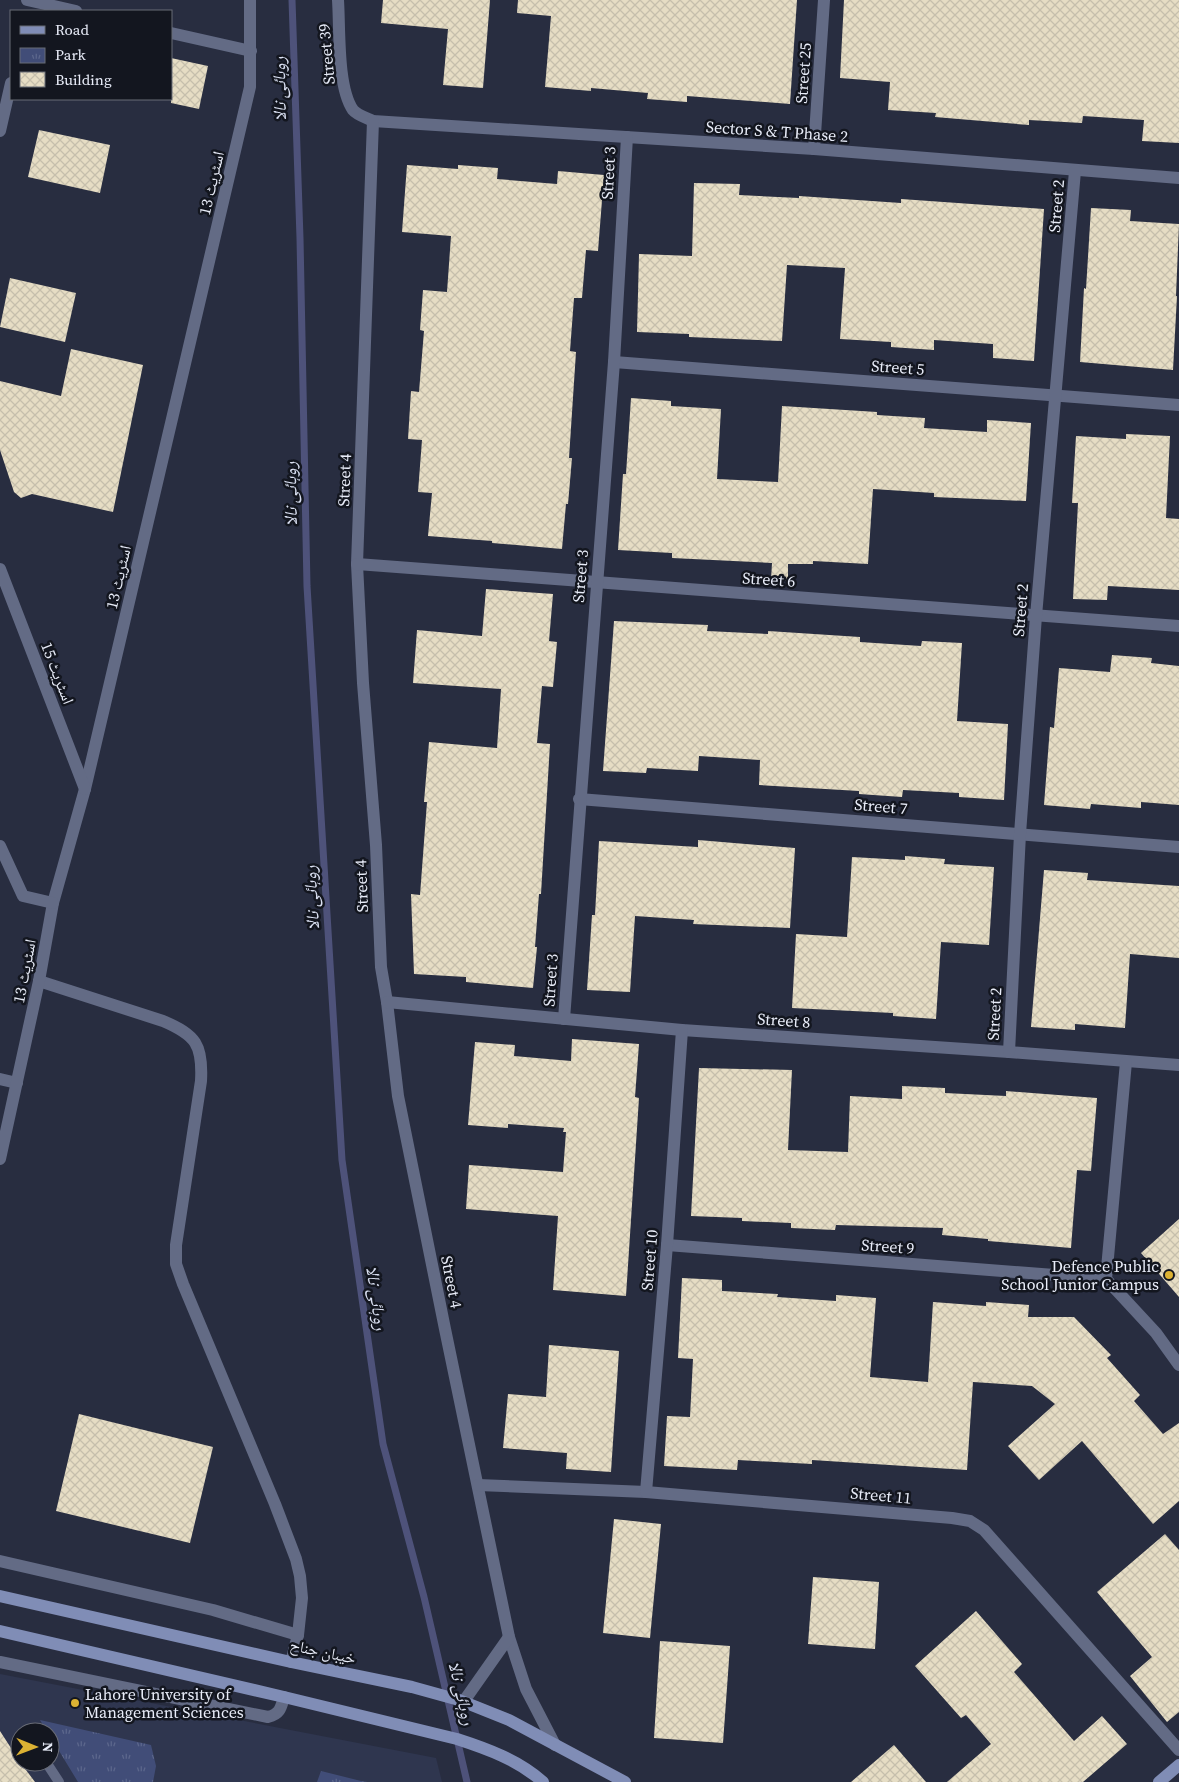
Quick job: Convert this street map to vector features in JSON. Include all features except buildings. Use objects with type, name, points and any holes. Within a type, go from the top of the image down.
[{"type":"main road","name":"خیبان جناح","points":[[0,1596],[291,1662],[412,1687],[461,1700],[509,1720],[625,1782]]},
{"type":"main road","points":[[0,1631],[284,1697],[482,1747],[512,1760],[533,1773],[542,1782]]},
{"type":"main road","points":[[1159,1782],[1179,1765]]},
{"type":"street","name":"اسٹریٹ 13","points":[[0,1159],[39,981],[53,903],[85,789],[250,87],[250,0]]},
{"type":"street","name":"Street 39","points":[[338,0],[342,74],[346,96],[354,112],[373,121]]},
{"type":"street","name":"Street 25","points":[[814,149],[824,0]]},
{"type":"street","points":[[28,4],[69,10]]},
{"type":"street","points":[[172,33],[251,51]]},
{"type":"street","points":[[0,131],[10,87]]},
{"type":"street","name":"Sector S & T Phase 2","points":[[373,121],[814,149],[1179,178]]},
{"type":"street","name":"Street 4","points":[[373,121],[357,564],[363,683],[376,845],[381,967],[398,1096],[510,1637],[526,1689],[556,1744]]},
{"type":"street","name":"Street 3","points":[[564,1018],[579,799],[614,362],[627,137]]},
{"type":"street","name":"Street 2","points":[[1009,1052],[1020,834],[1036,616],[1075,171]]},
{"type":"street","name":"Street 5","points":[[614,362],[1179,405]]},
{"type":"street","name":"Street 6","points":[[357,564],[1179,626]]},
{"type":"street","name":"اسٹریٹ 15","points":[[0,569],[85,789]]},
{"type":"street","name":"Street 7","points":[[579,799],[1179,847]]},
{"type":"street","points":[[0,846],[23,896],[53,903]]},
{"type":"street","points":[[39,981],[164,1021],[183,1029],[196,1043],[202,1061],[201,1081],[176,1245],[176,1264],[296,1559],[302,1598],[298,1635],[291,1662]]},
{"type":"street","name":"Street 8","points":[[387,1002],[682,1030],[1009,1052],[1179,1066]]},
{"type":"street","name":"Street 10","points":[[646,1492],[667,1245],[682,1030]]},
{"type":"street","points":[[1126,1062],[1106,1279],[1156,1333],[1179,1364]]},
{"type":"street","points":[[0,1079],[17,1083]]},
{"type":"street","name":"Street 9","points":[[667,1245],[1106,1279]]},
{"type":"street","name":"Street 11","points":[[478,1485],[646,1492],[970,1521],[984,1530],[1179,1750]]},
{"type":"street","points":[[0,1561],[213,1610],[298,1635]]},
{"type":"street","points":[[461,1700],[510,1637]]},
{"type":"street","points":[[0,1662],[268,1717],[275,1715],[281,1710],[284,1697]]},
{"type":"shaded area","name":"Lahore University of Management Sciences","points":[[0,1674],[436,1758],[442,1782],[0,1782]]},
{"type":"green space","points":[[60,1725],[151,1745],[156,1766],[153,1782],[78,1782],[60,1752]]},
{"type":"green space","points":[[321,1771],[361,1781],[367,1782],[317,1782]]},
{"type":"waterway","name":"روہائی نالا","points":[[292,0],[300,238],[307,586],[342,1160],[383,1444],[424,1597],[467,1782]]},
{"type":"place","name":"Defence Public School Junior Campus","points":[[1169,1275]]},
{"type":"place","name":"Lahore University of Management Sciences","points":[[75,1703]]}]
